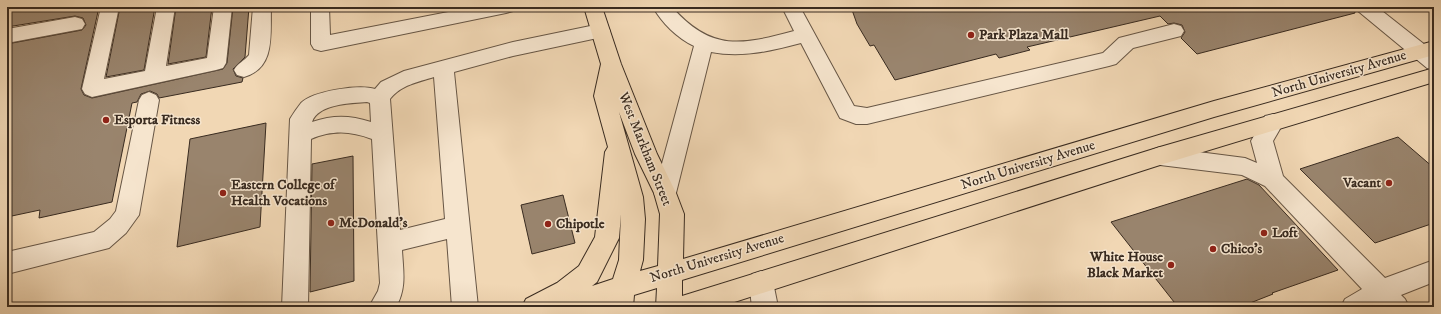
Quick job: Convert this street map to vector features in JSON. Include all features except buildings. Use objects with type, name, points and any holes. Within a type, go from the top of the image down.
[{"type":"main road","name":"West Markham Street","points":[[593,7],[611,64],[646,154],[665,193],[672,214],[668,307]]},
{"type":"main road","name":"North University Avenue","points":[[558,307],[621,297],[670,272],[1159,127],[1214,109],[1429,54]]},
{"type":"main road","name":"West Markham Street","points":[[611,64],[604,96],[617,143],[626,168],[632,197],[634,219],[631,260],[621,297]]},
{"type":"main road","name":"North University Avenue","points":[[684,307],[1160,156],[1434,75]]},
{"type":"main road","points":[[535,307],[566,291],[588,274],[607,238],[617,143]]},
{"type":"street","points":[[110,7],[92,89],[216,63],[223,7]]},
{"type":"street","points":[[154,76],[166,7]]},
{"type":"street","points":[[244,70],[252,65],[259,56],[262,7]]},
{"type":"street","points":[[320,7],[321,44],[506,7]]},
{"type":"street","points":[[662,7],[675,24],[704,44],[717,48],[733,50],[806,36]]},
{"type":"street","points":[[790,7],[847,112],[856,116],[867,116],[1109,59],[1126,43],[1174,31]]},
{"type":"street","points":[[1365,7],[1429,54]]},
{"type":"street","points":[[7,36],[75,24]]},
{"type":"street","points":[[382,307],[390,294],[392,283],[391,242],[380,98],[388,87],[396,82],[443,67],[513,49],[600,31]]},
{"type":"street","points":[[665,193],[704,44]]},
{"type":"street","points":[[443,67],[465,307]]},
{"type":"street","points":[[295,307],[301,119],[309,108],[326,100],[351,94],[367,94],[380,98]]},
{"type":"street","points":[[7,263],[101,241],[118,226],[127,215],[149,100]]},
{"type":"street","points":[[300,135],[325,124],[337,122],[359,125],[383,134]]},
{"type":"street","points":[[1273,122],[1262,141],[1273,180]]},
{"type":"street","points":[[1160,156],[1245,167],[1273,180],[1389,299]]},
{"type":"street","points":[[391,242],[458,226]]},
{"type":"street","points":[[1354,307],[1389,299],[1434,270]]},
{"type":"street","points":[[760,282],[765,307]]},
{"type":"place","name":"Park Plaza Mall","points":[[971,35]]},
{"type":"place","name":"Esporta Fitness","points":[[106,120]]},
{"type":"place","name":"Vacant","points":[[1389,183]]},
{"type":"place","name":"Eastern College of Health Vocations","points":[[223,193]]},
{"type":"place","name":"McDonald's","points":[[331,223]]},
{"type":"place","name":"Chipotle","points":[[548,224]]},
{"type":"place","name":"Loft","points":[[1264,233]]},
{"type":"place","name":"Chico's","points":[[1213,249]]},
{"type":"place","name":"White House Black Market","points":[[1171,265]]}]
